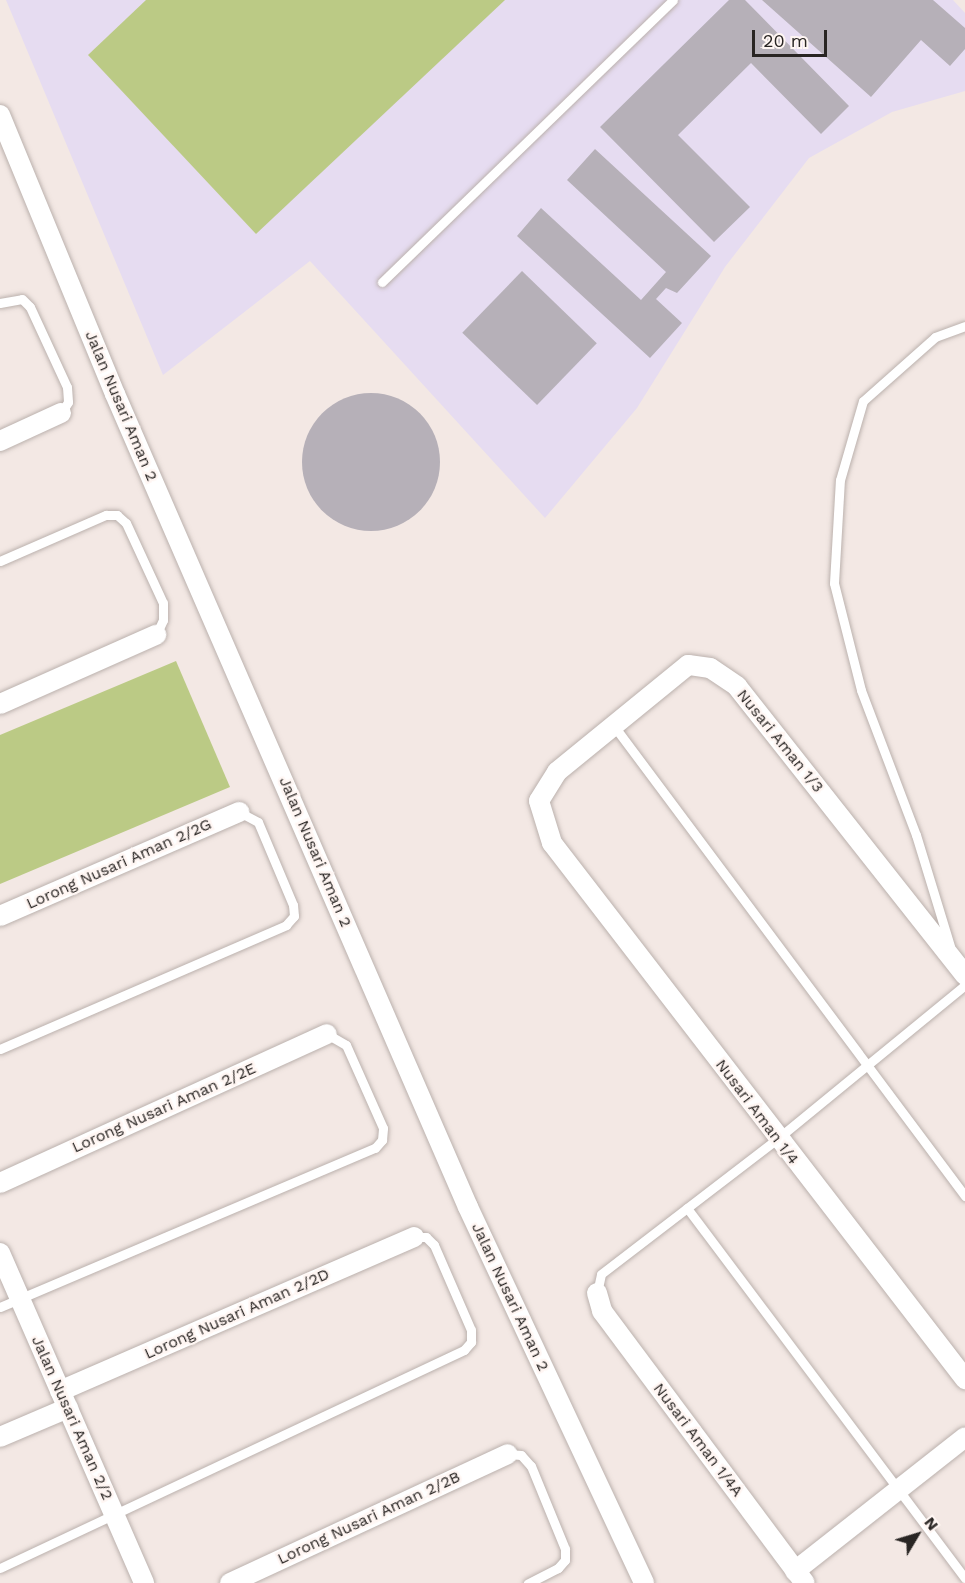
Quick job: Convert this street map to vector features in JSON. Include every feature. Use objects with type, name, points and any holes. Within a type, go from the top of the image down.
[{"type":"street","name":"Jalan Nusari Aman 2","points":[[0,115],[115,394],[468,1207],[644,1583]]},
{"type":"street","points":[[0,441],[61,413]]},
{"type":"street","points":[[0,704],[156,634]]},
{"type":"street","name":"Nusari Aman 1/3","points":[[552,843],[539,801],[557,772],[688,665],[710,668],[737,686],[960,968]]},
{"type":"street","name":"Lorong Nusari Aman 2/2G","points":[[0,916],[239,812]]},
{"type":"street","name":"Nusari Aman 1/4","points":[[552,843],[777,1139],[965,1379]]},
{"type":"street","name":"Lorong Nusari Aman 2/2E","points":[[0,1183],[327,1034]]},
{"type":"street","name":"Lorong Nusari Aman 2/2D","points":[[0,1437],[64,1399],[414,1237]]},
{"type":"street","name":"Jalan Nusari Aman 2/2","points":[[0,1253],[144,1583]]},
{"type":"street","name":"Nusari Aman 1/4A","points":[[597,1293],[602,1311],[800,1577]]},
{"type":"street","points":[[800,1577],[898,1489],[965,1437]]},
{"type":"street","name":"Lorong Nusari Aman 2/2B","points":[[230,1583],[508,1454]]},
{"type":"lane","points":[[382,282],[673,0]]},
{"type":"lane","points":[[0,303],[22,299],[30,307],[67,387],[68,402],[61,413]]},
{"type":"lane","points":[[960,968],[916,835],[861,690],[834,582],[840,480],[863,401],[935,337],[965,326]]},
{"type":"lane","points":[[0,561],[106,515],[117,515],[126,523],[163,603],[163,620],[156,634]]},
{"type":"lane","points":[[614,726],[965,1196]]},
{"type":"lane","points":[[0,1049],[286,924],[294,916],[293,905],[258,822],[239,812]]},
{"type":"lane","points":[[597,1293],[601,1274],[777,1139],[965,985]]},
{"type":"lane","points":[[0,1306],[375,1148],[382,1140],[382,1128],[346,1046],[327,1034]]},
{"type":"lane","points":[[687,1208],[965,1578]]},
{"type":"lane","points":[[0,1568],[464,1350],[471,1342],[471,1330],[434,1245],[426,1237],[414,1237]]},
{"type":"lane","points":[[508,1454],[521,1455],[531,1466],[565,1549],[565,1560],[558,1568],[528,1583]]},
{"type":"shaded area","points":[[6,0],[953,0],[965,13],[965,91],[892,112],[809,158],[725,267],[637,408],[545,518],[310,261],[163,375]]},
{"type":"green space","points":[[146,0],[505,0],[256,234],[88,55]]},
{"type":"green space","points":[[176,661],[230,787],[0,884],[0,735]]},
{"type":"building","points":[[729,0],[745,0],[849,106],[821,134],[751,63],[678,135],[750,207],[714,242],[600,127]]},
{"type":"building","points":[[762,0],[933,0],[965,28],[965,49],[950,66],[921,40],[871,97]]},
{"type":"building","points":[[595,149],[711,256],[677,293],[666,288],[656,299],[682,323],[650,358],[517,236],[541,208],[641,300],[666,272],[567,180]]},
{"type":"building","points":[[522,271],[597,343],[537,405],[462,333]]},
{"type":"building","points":[[371,393],[398,398],[410,404],[420,413],[429,423],[435,435],[440,462],[435,489],[429,501],[420,511],[410,520],[398,526],[371,531],[344,526],[332,520],[322,511],[313,501],[307,489],[302,462],[307,435],[313,423],[322,413],[332,404],[344,398]]}]
